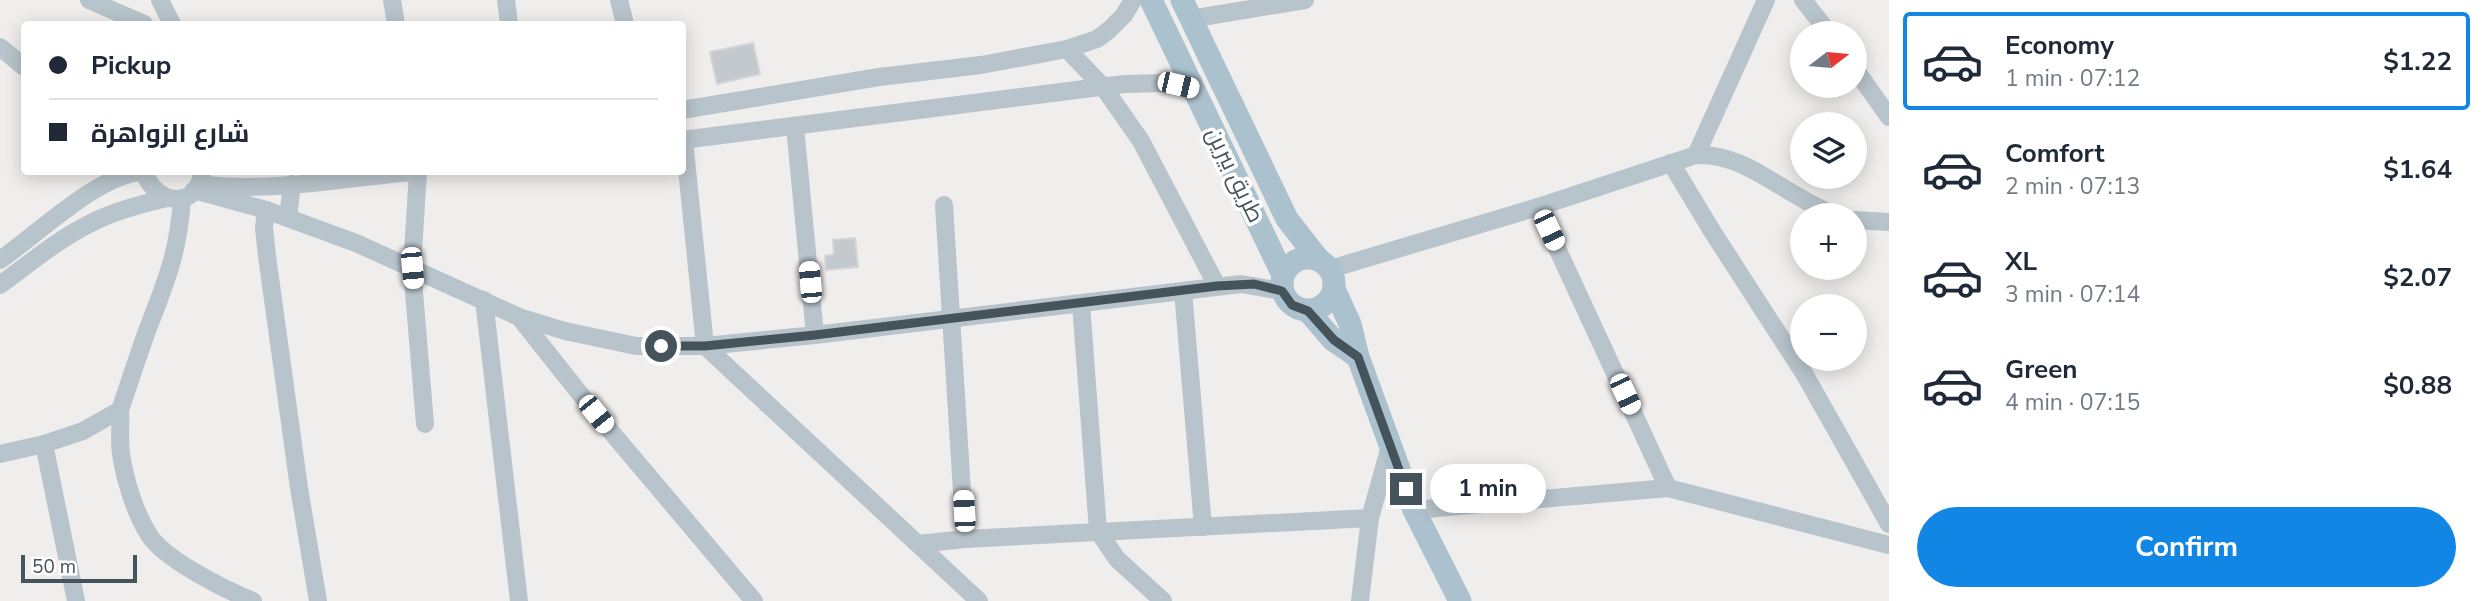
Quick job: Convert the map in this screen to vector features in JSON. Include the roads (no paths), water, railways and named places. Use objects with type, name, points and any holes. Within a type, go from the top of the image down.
[{"type":"main road","name":"طريق بيرين","points":[[1151,0],[1282,283]]},
{"type":"main road","name":"طريق بيرين","points":[[1186,9],[1287,219],[1327,272],[1350,324],[1358,357],[1413,510],[1460,601]]},
{"type":"main road","points":[[1308,311],[1328,302],[1327,272],[1304,257],[1286,268],[1282,283],[1292,305],[1308,311],[1334,340],[1358,357]]},
{"type":"street","points":[[89,0],[137,21]]},
{"type":"street","points":[[160,0],[170,21]]},
{"type":"street","points":[[392,0],[396,21]]},
{"type":"street","points":[[506,0],[509,21]]},
{"type":"street","points":[[619,0],[624,21]]},
{"type":"street","points":[[686,109],[879,77],[981,65],[1067,49],[1097,39],[1124,15],[1133,0]]},
{"type":"street","points":[[1186,9],[1305,0]]},
{"type":"street","points":[[1696,155],[1766,0]]},
{"type":"street","points":[[1803,0],[1820,21]]},
{"type":"street","points":[[0,47],[21,64]]},
{"type":"street","points":[[1067,49],[1104,88],[1141,141],[1217,286]]},
{"type":"street","points":[[686,140],[1150,83],[1167,83],[1194,89]]},
{"type":"street","points":[[1867,86],[1889,117]]},
{"type":"street","points":[[795,127],[815,335]]},
{"type":"street","points":[[1327,272],[1696,155],[1720,156],[1751,169],[1809,203]]},
{"type":"street","points":[[1671,163],[1805,375],[1889,524]]},
{"type":"street","points":[[686,168],[705,346],[979,601]]},
{"type":"street","points":[[0,260],[91,191],[125,175]]},
{"type":"street","points":[[145,175],[153,189],[232,188],[281,181],[368,175]]},
{"type":"street","points":[[418,175],[412,268],[425,424]]},
{"type":"street","points":[[281,181],[288,218]]},
{"type":"street","points":[[0,285],[92,222],[189,188],[266,210],[356,243],[519,317],[565,331],[636,346],[705,346],[952,320],[1217,286],[1282,283]]},
{"type":"street","points":[[189,188],[169,277],[121,410],[121,452],[138,511],[150,537],[170,556],[253,601]]},
{"type":"street","points":[[944,205],[965,539]]},
{"type":"street","points":[[1538,207],[1668,488]]},
{"type":"street","points":[[266,210],[264,228],[267,256],[299,488],[318,601]]},
{"type":"street","points":[[1867,221],[1889,222]]},
{"type":"street","points":[[1183,292],[1203,527]]},
{"type":"street","points":[[484,300],[519,601]]},
{"type":"street","points":[[1081,304],[1098,531],[1117,559],[1163,601]]},
{"type":"street","points":[[519,317],[754,601]]},
{"type":"street","points":[[0,454],[44,444],[83,431],[121,410]]},
{"type":"street","points":[[44,444],[76,601]]},
{"type":"street","points":[[1364,596],[1370,518],[1390,446]]},
{"type":"street","points":[[1413,510],[1668,488],[1889,545]]},
{"type":"street","points":[[918,544],[1098,531],[1370,518]]}]
